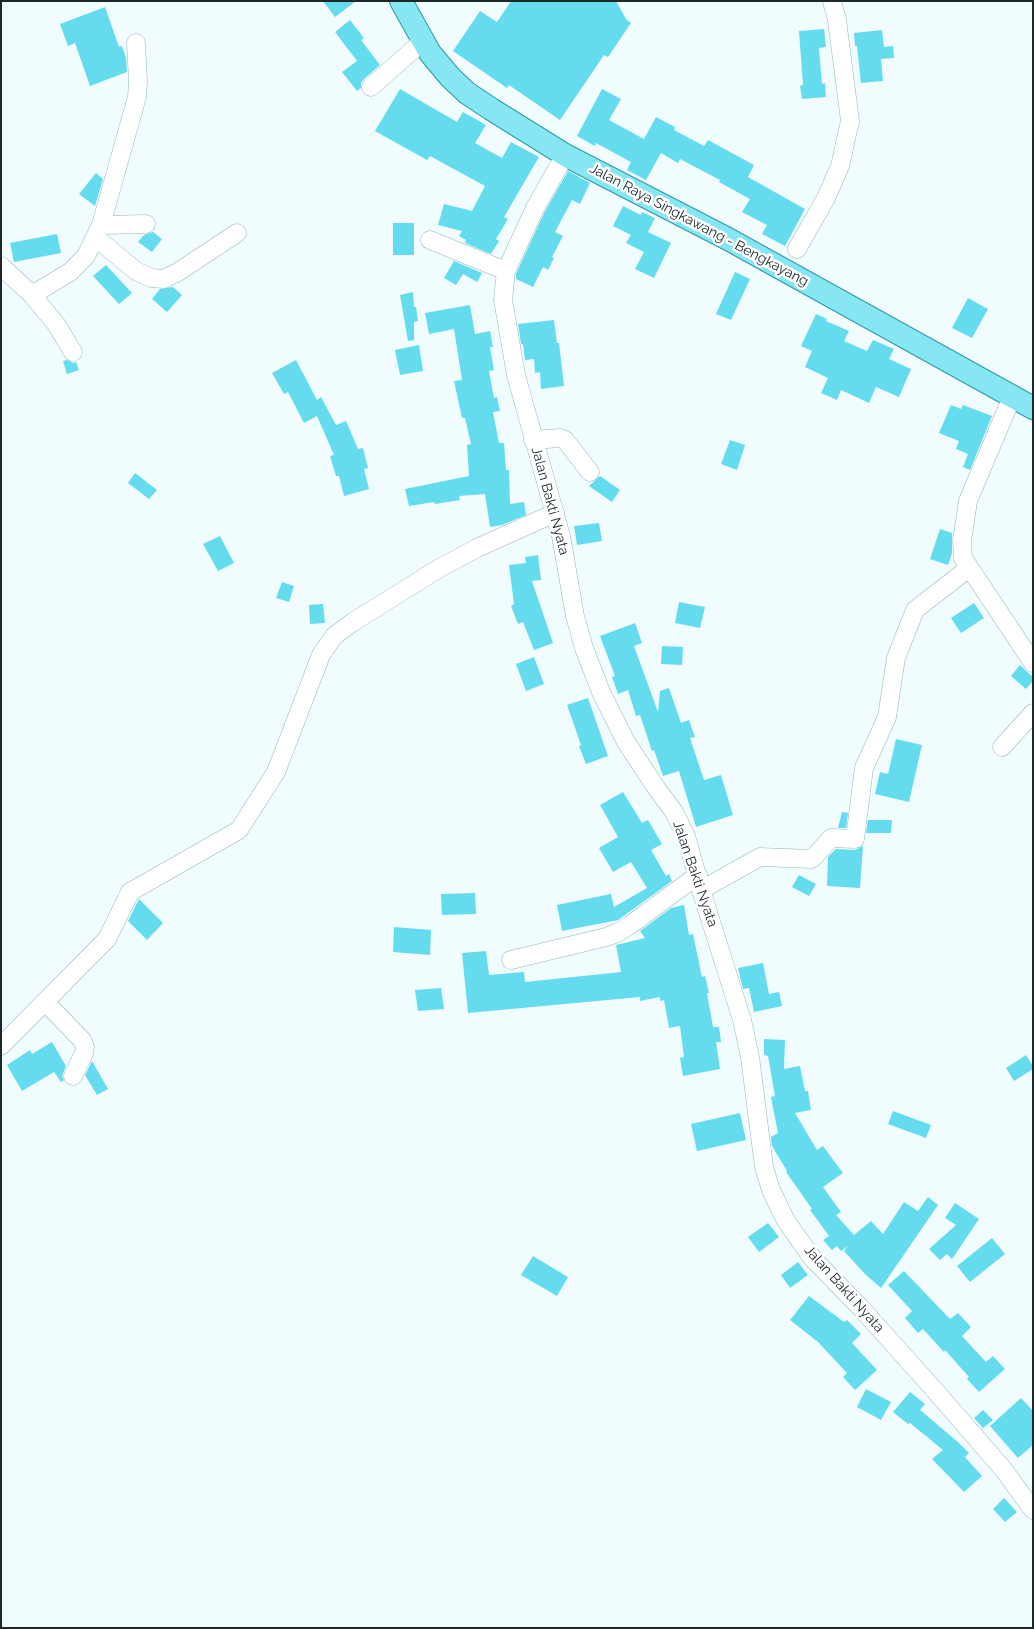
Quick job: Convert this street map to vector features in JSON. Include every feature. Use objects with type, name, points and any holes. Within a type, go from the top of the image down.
[{"type":"main road","name":"Jalan Raya Singkawang - Bengkayang","points":[[401,1],[430,53],[450,77],[467,93],[565,155],[728,239],[792,257],[1012,397],[1033,408]]},
{"type":"street","points":[[792,257],[826,198],[840,166],[850,120],[837,20],[832,1]]},
{"type":"street","points":[[370,87],[423,41]]},
{"type":"street","points":[[32,295],[70,272],[86,256],[98,231],[129,130],[137,97],[136,44]]},
{"type":"street","name":"Jalan Bakti Nyata","points":[[565,155],[535,208],[506,271],[503,300],[516,375],[561,536],[575,616],[600,692],[626,742],[674,812],[686,836],[742,1020],[750,1057],[764,1167],[771,1190],[786,1221],[813,1259],[861,1308],[1003,1469],[1033,1510]]},
{"type":"street","points":[[98,231],[146,224]]},
{"type":"street","points":[[98,231],[136,271],[151,278],[164,279],[178,272],[237,233]]},
{"type":"street","points":[[430,240],[506,271]]},
{"type":"street","points":[[1,266],[32,295],[56,324],[73,352]]},
{"type":"street","points":[[1012,397],[968,501],[962,541],[963,558],[1033,663]]},
{"type":"street","points":[[534,440],[560,438],[564,440],[590,472]]},
{"type":"street","points":[[1,1046],[107,938],[130,892],[240,830],[276,772],[321,655],[334,636],[438,569],[477,548],[554,513]]},
{"type":"street","points":[[511,960],[617,933],[700,882],[760,857],[812,859],[830,838],[855,839],[864,768],[886,717],[896,658],[915,610],[969,568]]},
{"type":"street","points":[[1002,747],[1033,713]]},
{"type":"street","points":[[45,1002],[82,1040],[85,1046],[84,1053],[73,1076]]},
{"type":"building","points":[[323,1],[356,1],[335,17]]},
{"type":"building","points":[[511,1],[616,1],[626,19],[631,23],[608,57],[604,55],[560,120],[509,85],[507,88],[453,51],[480,11],[497,22]]},
{"type":"building","points":[[105,7],[119,47],[122,46],[126,58],[127,72],[90,86],[75,43],[68,46],[60,24]]},
{"type":"building","points":[[350,20],[364,38],[361,40],[380,65],[364,79],[361,83],[361,88],[357,91],[342,72],[357,61],[335,32]]},
{"type":"building","points":[[824,29],[826,47],[819,48],[822,84],[825,83],[826,97],[802,99],[800,86],[803,85],[799,31]]},
{"type":"building","points":[[882,30],[884,47],[893,46],[894,58],[881,59],[883,81],[861,83],[854,33]]},
{"type":"building","points":[[400,89],[457,122],[463,112],[486,125],[475,143],[502,158],[511,142],[539,157],[504,217],[508,219],[496,239],[499,241],[491,254],[465,243],[466,240],[459,236],[462,231],[438,225],[444,204],[472,211],[485,186],[430,156],[427,160],[375,131]]},
{"type":"building","points":[[602,89],[621,99],[609,120],[644,139],[656,117],[675,127],[674,130],[704,146],[708,140],[754,165],[748,177],[805,209],[785,246],[762,234],[767,225],[742,212],[750,199],[719,182],[720,180],[680,159],[678,163],[661,153],[646,180],[627,170],[631,162],[596,143],[595,146],[577,136]]},
{"type":"building","points":[[568,171],[590,183],[580,204],[572,200],[555,232],[563,236],[552,257],[554,258],[548,270],[543,267],[533,287],[516,279],[516,274],[544,213]]},
{"type":"building","points":[[96,173],[103,179],[95,206],[79,194]]},
{"type":"building","points":[[623,206],[641,215],[642,212],[655,218],[648,232],[671,243],[654,278],[635,269],[644,252],[626,243],[631,235],[613,226]]},
{"type":"building","points":[[393,223],[414,223],[414,255],[393,255]]},
{"type":"building","points":[[153,232],[162,239],[152,252],[138,242],[144,235]]},
{"type":"building","points":[[57,234],[61,253],[14,262],[10,243]]},
{"type":"building","points":[[454,261],[482,273],[477,282],[463,274],[456,285],[444,278]]},
{"type":"building","points":[[106,265],[132,293],[119,304],[93,276]]},
{"type":"building","points":[[735,272],[750,279],[731,320],[716,314]]},
{"type":"building","points":[[173,287],[182,295],[167,312],[152,299],[160,289]]},
{"type":"building","points":[[413,292],[414,307],[416,307],[418,321],[414,322],[414,340],[408,341],[400,295]]},
{"type":"building","points":[[968,298],[988,309],[972,338],[952,328]]},
{"type":"building","points":[[470,305],[475,334],[490,331],[493,347],[490,347],[494,370],[489,371],[494,398],[497,397],[500,411],[493,412],[499,443],[504,443],[506,470],[509,470],[510,504],[524,502],[526,515],[502,525],[490,527],[485,494],[459,496],[460,500],[435,504],[434,502],[409,506],[405,489],[469,476],[467,445],[471,444],[465,418],[462,418],[454,381],[462,380],[454,329],[429,334],[425,313]]},
{"type":"building","points":[[816,314],[827,319],[826,321],[849,331],[844,341],[867,351],[873,340],[894,349],[889,359],[911,369],[899,397],[876,387],[869,403],[841,390],[837,400],[821,393],[828,378],[805,367],[812,351],[801,346]]},
{"type":"building","points":[[554,320],[564,386],[541,389],[540,372],[535,373],[534,359],[525,360],[518,324]]},
{"type":"building","points":[[419,345],[423,371],[400,375],[395,350]]},
{"type":"building","points":[[67,360],[73,363],[76,362],[79,370],[67,374],[63,361]]},
{"type":"building","points":[[296,360],[317,400],[321,397],[336,425],[346,421],[358,449],[363,448],[368,468],[364,469],[369,489],[344,496],[339,476],[336,476],[330,456],[334,455],[317,416],[304,423],[288,392],[284,394],[272,373]]},
{"type":"building","points":[[951,405],[961,409],[963,405],[992,416],[970,470],[963,467],[968,454],[956,449],[959,441],[939,433]]},
{"type":"building","points":[[730,440],[745,445],[737,470],[721,464]]},
{"type":"building","points":[[135,473],[157,490],[149,499],[128,483]]},
{"type":"building","points":[[600,476],[620,490],[612,502],[589,486]]},
{"type":"building","points":[[599,523],[602,541],[577,545],[574,526]]},
{"type":"building","points":[[940,529],[952,533],[952,553],[948,565],[930,559]]},
{"type":"building","points":[[220,536],[234,563],[218,571],[203,544]]},
{"type":"building","points":[[538,555],[541,580],[532,581],[553,643],[534,650],[523,622],[518,624],[511,606],[514,604],[509,565],[526,563],[525,557]]},
{"type":"building","points":[[282,582],[294,586],[289,602],[276,598]]},
{"type":"building","points":[[679,602],[705,607],[700,628],[675,623]]},
{"type":"building","points":[[974,603],[984,618],[961,633],[951,618]]},
{"type":"building","points":[[323,604],[325,623],[310,624],[309,605]]},
{"type":"building","points":[[635,623],[642,643],[634,646],[658,712],[660,691],[669,688],[681,723],[689,720],[695,737],[690,738],[704,780],[721,775],[733,815],[696,827],[679,771],[663,776],[640,715],[636,716],[628,690],[618,694],[612,677],[615,676],[600,636]]},
{"type":"building","points":[[662,646],[683,647],[682,665],[661,664]]},
{"type":"building","points":[[534,657],[544,684],[526,691],[516,664]]},
{"type":"building","points":[[1020,665],[1033,677],[1033,681],[1026,689],[1011,676]]},
{"type":"building","points":[[588,698],[608,756],[586,764],[567,705]]},
{"type":"building","points":[[896,739],[922,745],[909,802],[875,794],[880,772],[888,774]]},
{"type":"building","points":[[623,792],[642,823],[648,820],[662,844],[651,850],[666,876],[669,874],[672,881],[618,920],[562,931],[557,905],[611,894],[614,907],[647,888],[631,862],[613,872],[599,848],[618,837],[600,805]]},
{"type":"building","points":[[842,812],[848,813],[846,828],[838,828]]},
{"type":"building","points":[[868,820],[892,820],[891,833],[866,833]]},
{"type":"building","points":[[863,846],[860,888],[827,886],[828,857],[836,849],[855,850]]},
{"type":"building","points":[[799,875],[816,884],[809,896],[792,887]]},
{"type":"building","points":[[475,893],[476,914],[442,915],[441,894]]},
{"type":"building","points":[[139,899],[163,923],[147,940],[128,921]]},
{"type":"building","points":[[684,905],[689,935],[693,934],[702,977],[705,976],[713,1027],[719,1027],[721,1042],[716,1042],[720,1069],[683,1076],[680,1058],[684,1057],[680,1026],[669,1028],[664,1000],[660,1001],[660,997],[640,1001],[640,997],[468,1013],[462,953],[486,951],[489,975],[524,972],[525,982],[621,972],[616,945],[645,938],[640,931],[671,908]]},
{"type":"building","points":[[394,927],[431,930],[430,955],[393,952]]},
{"type":"building","points":[[763,963],[769,994],[779,992],[782,1006],[754,1012],[749,988],[743,989],[738,968]]},
{"type":"building","points":[[441,988],[444,1009],[418,1011],[415,990]]},
{"type":"building","points":[[764,1039],[785,1040],[784,1069],[800,1066],[805,1091],[808,1091],[811,1110],[795,1113],[817,1150],[823,1146],[843,1173],[823,1187],[841,1212],[836,1215],[854,1235],[871,1221],[883,1234],[904,1202],[918,1211],[928,1197],[938,1205],[881,1288],[844,1251],[848,1246],[841,1251],[837,1246],[832,1250],[823,1240],[829,1236],[810,1210],[812,1209],[786,1172],[772,1146],[771,1137],[778,1133],[771,1097],[775,1096],[768,1056],[764,1055]]},
{"type":"building","points":[[52,1042],[66,1066],[62,1076],[64,1080],[61,1082],[54,1072],[22,1091],[7,1065],[30,1050],[32,1054]]},
{"type":"building","points":[[1026,1055],[1033,1069],[1014,1081],[1006,1068]]},
{"type":"building","points":[[92,1061],[108,1089],[97,1095],[85,1075]]},
{"type":"building","points":[[893,1111],[931,1125],[926,1138],[888,1124]]},
{"type":"building","points":[[740,1113],[746,1140],[697,1151],[691,1124]]},
{"type":"building","points":[[955,1203],[979,1219],[952,1259],[947,1254],[940,1260],[929,1249],[956,1225],[945,1218]]},
{"type":"building","points":[[768,1223],[779,1237],[759,1252],[748,1237]]},
{"type":"building","points":[[992,1238],[1005,1254],[970,1282],[957,1266]]},
{"type":"building","points":[[533,1256],[568,1277],[557,1296],[521,1275]]},
{"type":"building","points":[[798,1262],[808,1275],[790,1288],[781,1275]]},
{"type":"building","points":[[904,1271],[950,1319],[958,1313],[971,1327],[962,1336],[986,1362],[993,1356],[1005,1369],[979,1392],[967,1379],[969,1377],[945,1350],[944,1352],[923,1329],[918,1333],[905,1318],[912,1311],[888,1285]]},
{"type":"building","points":[[809,1296],[844,1322],[847,1320],[861,1334],[852,1343],[877,1370],[855,1390],[843,1377],[847,1373],[818,1342],[790,1320]]},
{"type":"building","points":[[866,1389],[891,1402],[881,1420],[857,1407]]},
{"type":"building","points":[[910,1392],[925,1404],[920,1410],[969,1453],[965,1457],[982,1476],[964,1492],[932,1459],[943,1450],[910,1423],[908,1424],[893,1412]]},
{"type":"building","points":[[1021,1398],[1033,1411],[1033,1445],[1018,1458],[990,1426]]},
{"type":"building","points":[[983,1410],[993,1420],[983,1428],[974,1418]]},
{"type":"building","points":[[1004,1498],[1017,1512],[1005,1522],[993,1509]]}]
